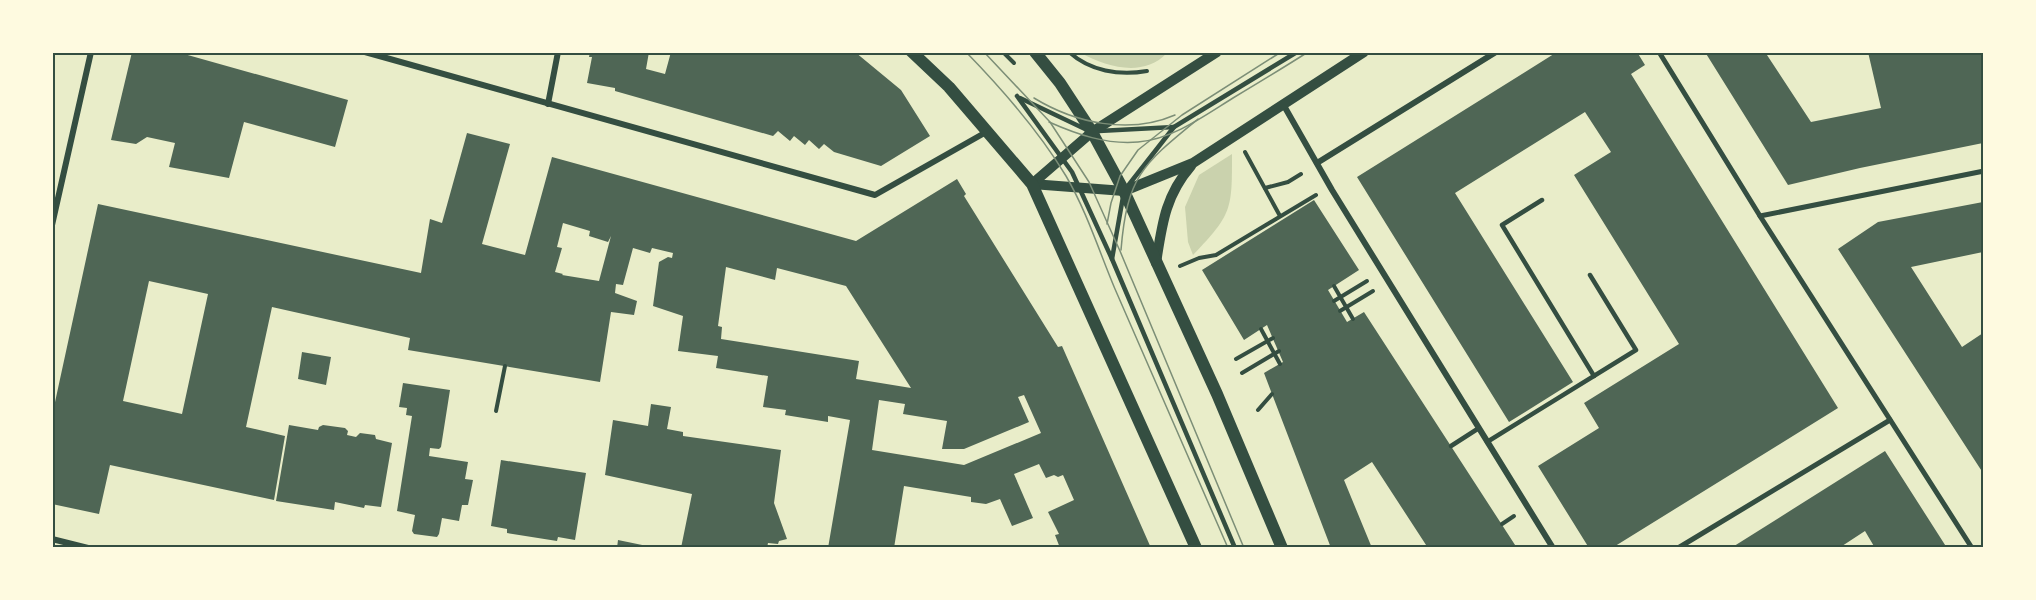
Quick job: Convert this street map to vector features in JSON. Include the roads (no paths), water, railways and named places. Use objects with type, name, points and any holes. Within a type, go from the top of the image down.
[{"type":"main road","points":[[912,52],[949,87],[1032,184],[1196,548]]},
{"type":"main road","points":[[1035,52],[1060,83],[1092,132],[1124,191],[1217,394],[1282,548]]},
{"type":"street","points":[[52,225],[91,52]]},
{"type":"street","points":[[365,52],[875,195],[987,131]]},
{"type":"street","points":[[548,104],[558,52]]},
{"type":"street","points":[[1032,184],[1092,132],[1217,52]]},
{"type":"street","points":[[1032,184],[1124,191],[1193,163],[1364,52]]},
{"type":"street","points":[[1317,163],[1496,52]]},
{"type":"street","points":[[1659,52],[1760,216],[1972,548]]},
{"type":"street","points":[[1283,104],[1553,548]]},
{"type":"street","points":[[1156,263],[1168,200],[1178,181],[1193,163]]},
{"type":"street","points":[[1760,216],[1983,171]]},
{"type":"street","points":[[1678,548],[1890,420]]},
{"type":"street","points":[[52,539],[88,548]]},
{"type":"lane","points":[[1112,259],[1124,191],[1174,127],[1297,52]]},
{"type":"lane","points":[[1174,127],[1092,132],[1017,96],[1063,157],[1080,188],[1235,548]]},
{"type":"lane","points":[[1542,200],[1502,225],[1594,376]]},
{"type":"lane","points":[[1487,442],[1636,350],[1590,275]]},
{"type":"lane","points":[[1451,446],[1479,428]]},
{"type":"tram line","points":[[966,52],[1007,96],[1066,176],[1087,218],[1115,289],[1228,548]]},
{"type":"tram line","points":[[984,52],[1050,122],[1089,182],[1244,548]]},
{"type":"tram line","points":[[1107,224],[1120,176],[1138,150],[1182,115],[1281,52]]},
{"type":"tram line","points":[[1049,122],[1103,140],[1115,142],[1151,140],[1188,126],[1308,52]]},
{"type":"tram line","points":[[1034,98],[1067,114],[1103,123],[1139,124],[1175,115]]},
{"type":"tram line","points":[[1121,250],[1128,205],[1133,188],[1141,174],[1164,148],[1198,119]]}]
